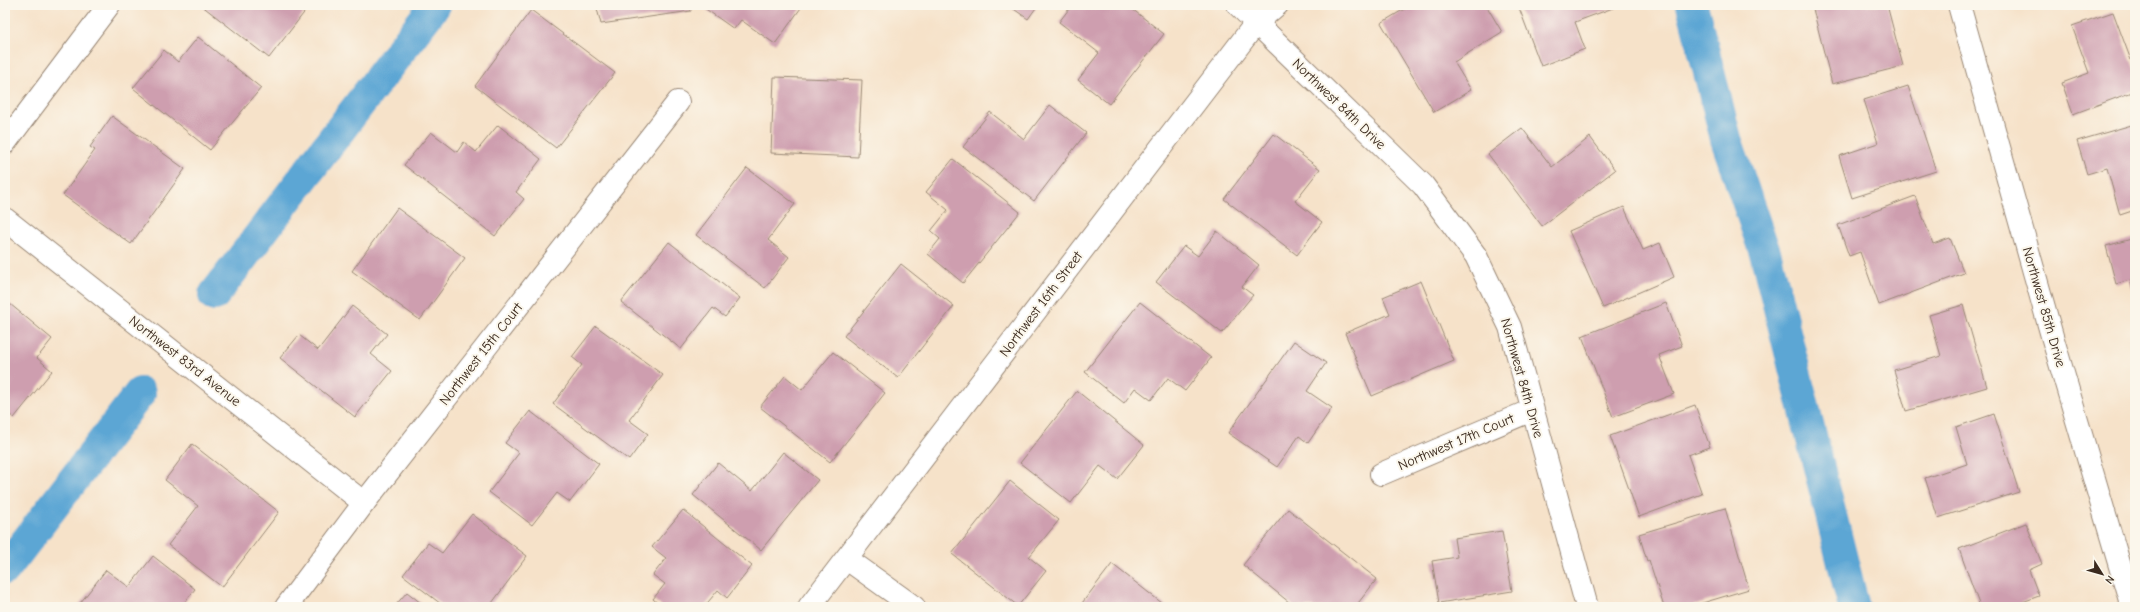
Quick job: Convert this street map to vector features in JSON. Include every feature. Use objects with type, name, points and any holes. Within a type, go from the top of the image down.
[{"type":"street","points":[[5,143],[109,5]]},
{"type":"street","name":"Northwest 84th Drive","points":[[1238,5],[1423,185],[1476,256],[1510,327],[1587,607]]},
{"type":"street","name":"Northwest 16th Street","points":[[809,607],[1256,23],[1278,5]]},
{"type":"street","name":"Northwest 85th Drive","points":[[1959,5],[2052,336],[2132,607]]},
{"type":"street","name":"Northwest 15th Court","points":[[286,607],[364,503],[678,102]]},
{"type":"street","name":"Northwest 83rd Avenue","points":[[5,219],[364,503]]},
{"type":"street","name":"Northwest 17th Court","points":[[1381,474],[1532,410]]},
{"type":"street","points":[[846,559],[914,607]]},
{"type":"building","points":[[201,5],[310,5],[269,58]]},
{"type":"building","points":[[596,5],[690,5],[691,11],[601,24]]},
{"type":"building","points":[[700,5],[803,5],[775,44],[741,20],[734,29]]},
{"type":"building","points":[[1008,5],[1038,5],[1028,19]]},
{"type":"building","points":[[1072,5],[1127,5],[1164,34],[1109,104],[1078,80],[1099,53],[1059,22]]},
{"type":"building","points":[[1411,5],[1486,5],[1502,32],[1454,62],[1471,90],[1434,112],[1381,23]]},
{"type":"building","points":[[1518,5],[1621,5],[1575,22],[1585,49],[1541,66]]},
{"type":"building","points":[[1812,5],[1887,5],[1903,66],[1832,84]]},
{"type":"building","points":[[531,10],[615,73],[556,148],[475,86]]},
{"type":"building","points":[[2113,12],[2135,71],[2135,91],[2073,114],[2062,83],[2089,73],[2072,26]]},
{"type":"building","points":[[198,37],[261,88],[210,150],[133,88],[164,50],[178,62]]},
{"type":"building","points":[[774,77],[862,80],[858,157],[771,153]]},
{"type":"building","points":[[1908,86],[1936,171],[1852,198],[1839,156],[1878,143],[1864,100]]},
{"type":"building","points":[[1050,105],[1086,133],[1034,201],[963,147],[990,112],[1024,139]]},
{"type":"building","points":[[112,116],[185,169],[131,244],[63,195],[95,150],[90,147]]},
{"type":"building","points":[[2135,124],[2135,210],[2120,215],[2107,168],[2087,174],[2077,141]]},
{"type":"building","points":[[498,125],[541,159],[516,192],[524,199],[495,236],[404,165],[431,132],[457,152],[464,142],[476,152]]},
{"type":"building","points":[[1522,128],[1552,167],[1590,137],[1615,170],[1542,226],[1488,154]]},
{"type":"building","points":[[1274,134],[1320,169],[1295,201],[1322,222],[1297,255],[1224,199]]},
{"type":"building","points":[[953,159],[1020,212],[963,283],[928,254],[940,239],[931,231],[948,210],[926,192]]},
{"type":"building","points":[[747,168],[795,204],[768,240],[789,257],[765,288],[696,235]]},
{"type":"building","points":[[1915,196],[1933,244],[1950,238],[1964,273],[1879,305],[1860,252],[1849,256],[1838,225]]},
{"type":"building","points":[[1624,207],[1643,250],[1660,243],[1674,277],[1603,308],[1569,231]]},
{"type":"building","points":[[397,208],[465,258],[420,320],[352,271]]},
{"type":"building","points":[[1217,231],[1259,265],[1242,287],[1253,295],[1222,333],[1156,282],[1184,246],[1198,256]]},
{"type":"building","points":[[2135,238],[2135,297],[2130,280],[2116,284],[2106,246]]},
{"type":"building","points":[[669,242],[740,298],[725,317],[713,308],[681,349],[621,302]]},
{"type":"building","points":[[901,264],[954,306],[898,378],[844,336]]},
{"type":"building","points":[[1421,281],[1454,361],[1372,396],[1345,333],[1390,314],[1383,297]]},
{"type":"building","points":[[1140,302],[1211,358],[1185,391],[1168,378],[1151,400],[1135,388],[1124,403],[1085,372]]},
{"type":"building","points":[[1666,303],[1682,346],[1659,355],[1674,394],[1613,417],[1582,336]]},
{"type":"building","points":[[10,304],[52,339],[37,358],[52,371],[14,418],[5,411],[5,310]]},
{"type":"building","points":[[1963,305],[1987,387],[1906,411],[1894,370],[1941,356],[1929,315]]},
{"type":"building","points":[[352,306],[387,334],[371,354],[392,371],[355,417],[280,358],[299,335],[318,350]]},
{"type":"building","points":[[596,326],[663,375],[629,420],[648,434],[629,460],[553,404],[582,365],[572,357]]},
{"type":"building","points":[[1294,341],[1326,363],[1307,391],[1332,408],[1308,443],[1299,436],[1277,467],[1228,433]]},
{"type":"building","points":[[833,352],[885,393],[830,462],[760,407],[785,376],[802,390]]},
{"type":"building","points":[[1077,391],[1144,445],[1117,479],[1100,466],[1071,503],[1020,463]]},
{"type":"building","points":[[1695,405],[1710,447],[1688,455],[1702,494],[1639,517],[1610,436]]},
{"type":"building","points":[[530,411],[599,464],[570,502],[557,493],[532,525],[489,492],[519,453],[505,443]]},
{"type":"building","points":[[1994,414],[2019,492],[1938,518],[1925,478],[1967,464],[1956,427]]},
{"type":"building","points":[[192,444],[279,512],[222,587],[168,545],[198,506],[165,480]]},
{"type":"building","points":[[783,452],[818,480],[761,550],[693,495],[718,463],[752,491]]},
{"type":"building","points":[[1010,481],[1059,520],[1029,557],[1046,571],[1018,606],[952,554]]},
{"type":"building","points":[[1725,508],[1749,589],[1689,607],[1664,607],[1639,534]]},
{"type":"building","points":[[1288,509],[1377,579],[1355,607],[1295,607],[1243,565]]},
{"type":"building","points":[[683,510],[752,566],[727,598],[718,590],[704,607],[662,607],[653,599],[665,584],[653,575],[666,558],[652,547]]},
{"type":"building","points":[[472,514],[527,556],[489,607],[445,607],[403,575],[428,543],[442,553]]},
{"type":"building","points":[[2026,523],[2042,564],[2029,570],[2039,596],[2009,607],[1980,607],[1959,549]]},
{"type":"building","points":[[1502,531],[1512,591],[1439,603],[1432,561],[1457,557],[1454,538]]},
{"type":"building","points":[[153,556],[195,589],[181,607],[77,607],[106,570],[129,587]]},
{"type":"building","points":[[1112,564],[1167,607],[1079,607]]},
{"type":"building","points":[[407,592],[426,607],[394,607]]},
{"type":"waterway","points":[[214,295],[435,5]]},
{"type":"waterway","points":[[1692,5],[1726,139],[1766,256],[1854,607]]},
{"type":"waterway","points":[[5,569],[140,393]]}]
